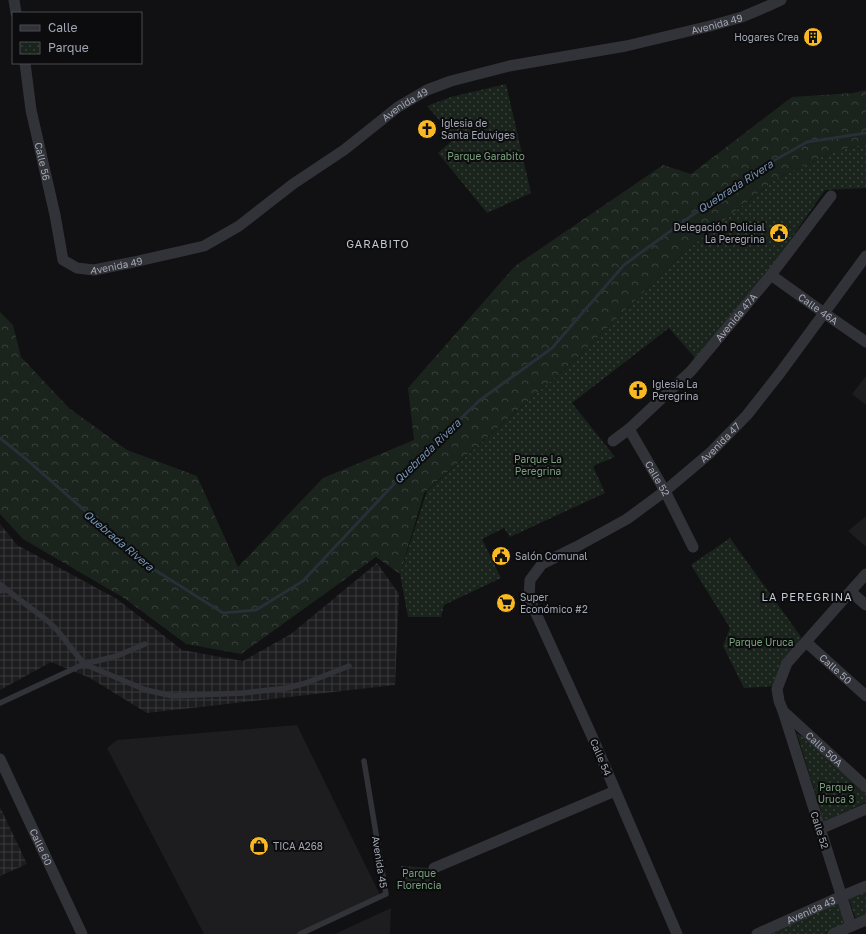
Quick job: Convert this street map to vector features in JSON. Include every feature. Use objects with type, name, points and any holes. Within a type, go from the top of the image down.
[{"type":"street","points":[[14,0],[16,12]]},
{"type":"street","name":"Avenida 49","points":[[62,260],[77,268],[94,270],[204,246],[239,226],[293,184],[344,150],[398,107],[427,90],[452,81],[509,66],[626,46],[710,26],[742,17],[781,0]]},
{"type":"street","name":"Calle 56","points":[[25,64],[32,110],[55,215],[62,260]]},
{"type":"street","name":"Avenida 47A","points":[[629,429],[690,371],[771,275],[831,196]]},
{"type":"street","name":"Avenida 47","points":[[530,580],[542,564],[627,519],[665,491],[710,453],[747,415],[780,373],[866,256]]},
{"type":"street","name":"Calle 46A","points":[[771,275],[866,342]]},
{"type":"street","points":[[613,441],[629,429]]},
{"type":"street","name":"Calle 52","points":[[629,429],[665,491],[693,548]]},
{"type":"street","name":"Calle 52","points":[[851,926],[779,701],[777,689],[786,663],[866,574]]},
{"type":"street","name":"Calle 54","points":[[530,580],[529,598],[588,727],[677,934]]},
{"type":"street","points":[[851,592],[866,605]]},
{"type":"street","name":"Calle 50","points":[[806,642],[866,696]]},
{"type":"street","name":"Calle 50A","points":[[783,711],[866,787]]},
{"type":"street","name":"Calle 60","points":[[0,759],[82,934]]},
{"type":"street","points":[[434,868],[615,790]]},
{"type":"street","points":[[820,829],[866,809]]},
{"type":"street","name":"Avenida 43","points":[[757,934],[866,886]]},
{"type":"street","points":[[833,934],[866,920]]},
{"type":"lane","points":[[0,584],[49,622],[84,664],[146,690],[173,696],[244,693],[287,688],[306,683],[349,666]]},
{"type":"lane","points":[[0,591],[6,590]]},
{"type":"lane","points":[[0,702],[84,664],[117,656],[144,644]]},
{"type":"lane","name":"Avenida 45","points":[[300,934],[386,894],[364,761]]},
{"type":"shaded area","points":[[866,376],[866,405],[852,394]]},
{"type":"shaded area","points":[[866,516],[866,547],[848,531]]},
{"type":"shaded area","points":[[0,524],[17,545],[117,599],[182,650],[243,661],[291,634],[377,563],[399,594],[395,685],[147,713],[90,678],[51,662],[0,690]]},
{"type":"shaded area","points":[[297,725],[380,895],[303,934],[204,934],[107,748],[117,740]]},
{"type":"shaded area","points":[[0,807],[27,864],[0,876]]},
{"type":"shaded area","points":[[391,908],[390,934],[335,934]]},
{"type":"green space","name":"Parque Garabito","points":[[506,84],[531,193],[487,213],[438,153],[455,138],[427,106],[451,97]]},
{"type":"green space","points":[[866,90],[866,144],[833,152],[776,179],[681,255],[578,357],[424,493],[400,574],[376,557],[241,654],[186,644],[124,598],[23,539],[0,514],[0,312],[13,325],[21,357],[69,408],[127,450],[197,476],[238,567],[323,478],[414,440],[408,388],[515,266],[663,165],[691,174],[792,97],[853,93]]},
{"type":"green space","name":"Parque La Peregrina","points":[[866,144],[866,188],[825,190],[774,263],[695,358],[669,328],[572,403],[615,457],[593,466],[605,493],[510,537],[504,528],[482,539],[501,578],[444,605],[441,617],[408,617],[400,574],[427,491],[578,357],[681,255],[776,179],[833,152]]},
{"type":"green space","name":"Parque Uruca","points":[[730,538],[801,637],[776,686],[744,688],[723,646],[730,628],[691,565]]},
{"type":"green space","name":"Parque Uruca 3","points":[[797,734],[807,738],[866,792],[866,802],[824,822]]},
{"type":"green space","name":"Parque Florencia","points":[[401,866],[431,868],[429,890],[401,888]]},
{"type":"green space","points":[[866,889],[866,916],[856,920],[848,896]]},
{"type":"green space","points":[[839,901],[847,925],[825,934],[766,934]]},
{"type":"waterway","name":"Quebrada Rivera","points":[[0,438],[147,565],[223,613],[256,610],[303,581],[409,468],[480,400],[552,348],[624,265],[691,216],[775,160],[807,142],[866,133]]},
{"type":"place","name":"Hogares Crea","points":[[813,37]]},
{"type":"place","name":"Iglesia de Santa Eduviges","points":[[427,129]]},
{"type":"place","name":"Delegación Policial La Peregrina","points":[[779,233]]},
{"type":"place","name":"Iglesia La Peregrina","points":[[638,390]]},
{"type":"place","name":"Salón Comunal","points":[[501,556]]},
{"type":"place","name":"Super Económico #2","points":[[506,603]]},
{"type":"place","name":"TICA A268","points":[[259,846]]},
{"type":"district","name":"GARABITO","points":[[378,243]]},
{"type":"district","name":"LA PEREGRINA","points":[[807,596]]}]
